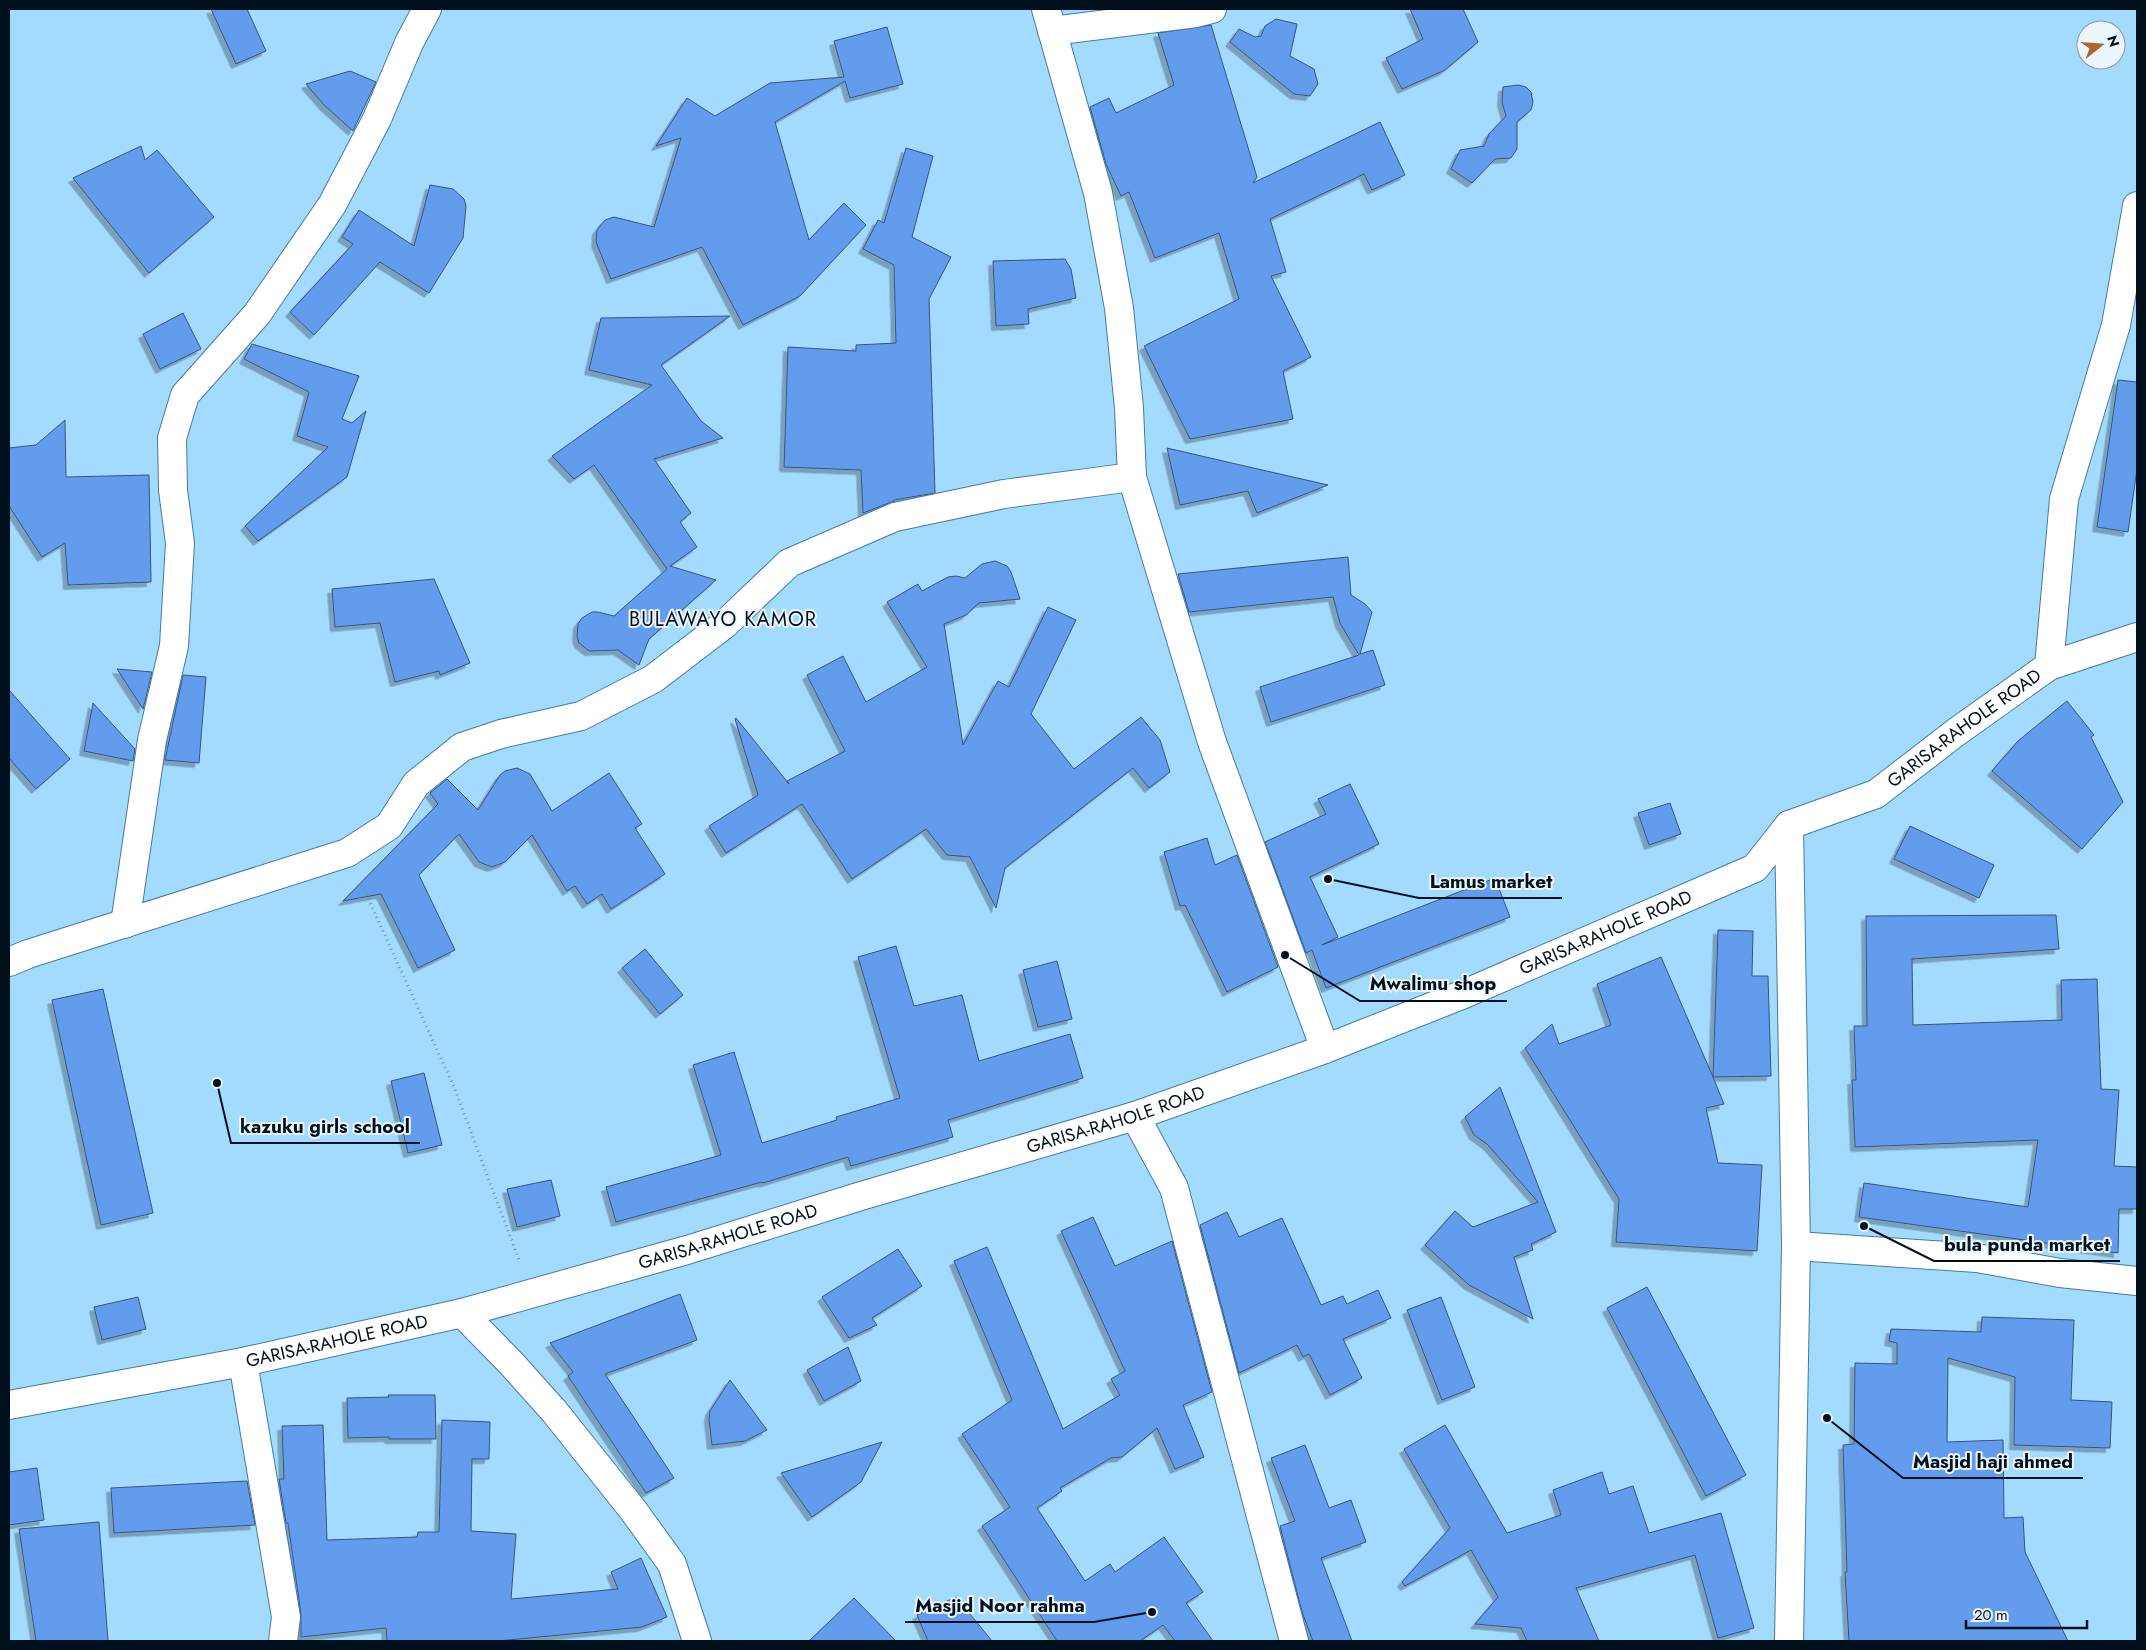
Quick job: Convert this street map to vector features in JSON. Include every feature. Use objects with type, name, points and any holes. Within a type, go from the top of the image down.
[{"type":"street","points":[[125,924],[152,740],[174,646],[180,543],[173,490],[172,438],[185,395],[257,314],[332,205],[377,119],[409,43],[427,9]]},
{"type":"street","points":[[1212,9],[1196,13],[1049,20],[1098,194],[1119,308],[1129,408],[1132,477],[1212,742],[1326,1049]]},
{"type":"street","points":[[2049,666],[2064,499],[2116,325],[2137,206]]},
{"type":"street","points":[[9,962],[28,954],[347,853],[389,826],[416,784],[462,747],[500,734],[581,716],[653,679],[725,624],[788,563],[895,517],[1004,494],[1132,477]]},
{"type":"street","name":"GARISA-RAHOLE ROAD","points":[[9,1405],[243,1362],[462,1313],[687,1250],[861,1196],[1135,1116],[1326,1049],[1464,994],[1756,868],[1788,824],[1876,794],[1955,733],[2049,666],[2137,637]]},
{"type":"street","points":[[1788,824],[1796,1246],[1789,1641]]},
{"type":"street","points":[[1135,1116],[1174,1188],[1294,1641]]},
{"type":"street","points":[[1796,1246],[1977,1258],[2060,1273],[2137,1281]]},
{"type":"street","points":[[462,1313],[511,1363],[554,1411],[633,1510],[672,1564],[697,1641]]},
{"type":"street","points":[[243,1362],[286,1617],[282,1641]]},
{"type":"path","points":[[347,853],[454,1087],[531,1294]]},
{"type":"building","points":[[211,9],[247,9],[266,51],[236,64]]},
{"type":"building","points":[[1410,9],[1463,9],[1478,42],[1445,70],[1402,89],[1386,58],[1423,39]]},
{"type":"building","points":[[1276,19],[1297,24],[1290,56],[1314,69],[1318,84],[1310,96],[1294,94],[1230,42],[1239,29],[1255,37],[1261,36],[1265,26]]},
{"type":"building","points":[[1211,25],[1257,177],[1253,183],[1380,122],[1405,175],[1372,190],[1364,174],[1270,219],[1286,272],[1271,276],[1311,357],[1283,371],[1293,419],[1190,439],[1144,346],[1239,299],[1219,233],[1155,258],[1129,192],[1121,196],[1106,164],[1090,107],[1109,98],[1116,113],[1174,85],[1158,33]]},
{"type":"building","points":[[887,27],[903,84],[850,98],[845,81],[775,122],[809,240],[844,203],[866,225],[800,296],[743,325],[702,247],[611,279],[596,242],[597,230],[605,220],[614,217],[654,227],[681,138],[656,146],[687,98],[715,116],[770,83],[844,77],[834,41]]},
{"type":"building","points":[[350,71],[376,82],[353,131],[324,105],[306,84]]},
{"type":"building","points":[[1518,85],[1526,87],[1531,92],[1533,102],[1531,110],[1517,122],[1517,149],[1511,158],[1495,159],[1472,183],[1451,169],[1460,150],[1484,146],[1489,134],[1506,116],[1502,102],[1503,87]]},
{"type":"building","points":[[141,146],[145,160],[157,150],[214,217],[149,273],[73,178]]},
{"type":"building","points":[[906,148],[933,156],[912,237],[951,257],[929,299],[935,493],[894,500],[863,513],[861,470],[784,467],[788,347],[856,351],[856,345],[896,343],[894,265],[863,249],[878,220],[884,223]]},
{"type":"building","points":[[430,185],[453,189],[464,199],[466,206],[463,238],[429,293],[380,262],[314,335],[290,312],[353,244],[342,237],[359,210],[414,246]]},
{"type":"building","points":[[1065,259],[1071,269],[1076,298],[1028,309],[1029,324],[996,326],[993,261]]},
{"type":"building","points":[[183,313],[201,349],[160,369],[143,334]]},
{"type":"building","points":[[730,316],[661,365],[701,421],[723,438],[654,459],[691,513],[680,522],[697,547],[670,566],[716,580],[649,639],[639,665],[618,650],[589,651],[579,643],[577,637],[578,624],[582,618],[592,612],[614,616],[667,569],[594,465],[574,479],[552,456],[652,385],[589,370],[601,318]]},
{"type":"building","points":[[252,344],[359,376],[342,419],[352,423],[366,411],[347,477],[258,541],[245,526],[328,447],[297,436],[309,392],[244,359]]},
{"type":"building","points":[[2118,380],[2137,382],[2137,469],[2128,532],[2097,527]]},
{"type":"building","points":[[65,420],[66,477],[149,475],[151,582],[68,585],[65,543],[42,557],[9,506],[9,448],[36,445]]},
{"type":"building","points":[[1167,448],[1328,485],[1257,513],[1248,491],[1180,505]]},
{"type":"building","points":[[1348,557],[1351,595],[1365,604],[1372,612],[1360,654],[1373,650],[1385,685],[1271,722],[1260,687],[1359,655],[1340,623],[1333,597],[1189,612],[1178,574]]},
{"type":"building","points":[[995,561],[1007,566],[1011,572],[1020,599],[979,603],[966,615],[944,624],[963,745],[998,681],[1009,687],[1048,607],[1076,620],[1031,714],[1074,769],[1141,717],[1160,740],[1170,772],[1149,788],[1133,768],[1005,868],[996,908],[970,857],[947,855],[926,829],[852,879],[802,804],[726,853],[709,826],[758,795],[735,719],[789,784],[787,781],[845,751],[807,675],[843,656],[866,702],[927,667],[887,602],[918,584],[922,591],[948,577],[965,578],[982,564]]},
{"type":"building","points":[[434,579],[470,663],[440,675],[439,671],[395,682],[380,623],[335,627],[332,589]]},
{"type":"building","points":[[117,669],[152,672],[143,709]]},
{"type":"building","points":[[183,675],[206,677],[199,763],[165,760]]},
{"type":"building","points":[[9,690],[70,759],[36,789],[9,758]]},
{"type":"building","points":[[2067,701],[2094,735],[2091,737],[2123,802],[2082,849],[1992,771],[2018,741]]},
{"type":"building","points":[[93,703],[135,749],[133,761],[84,751]]},
{"type":"building","points":[[517,768],[530,774],[552,811],[609,773],[642,824],[635,828],[665,874],[611,909],[602,894],[587,904],[575,886],[567,891],[532,835],[505,862],[492,867],[479,862],[459,834],[419,875],[455,950],[418,968],[381,894],[343,901],[438,804],[430,793],[447,779],[478,810],[500,775],[505,771]]},
{"type":"building","points":[[1350,784],[1379,844],[1310,877],[1338,937],[1322,945],[1495,878],[1510,917],[1326,988],[1312,950],[1306,953],[1265,842],[1326,814],[1318,799]]},
{"type":"building","points":[[1670,803],[1681,834],[1649,845],[1638,813]]},
{"type":"building","points":[[1910,826],[1994,865],[1979,898],[1894,859]]},
{"type":"building","points":[[1207,838],[1215,865],[1237,855],[1278,967],[1227,992],[1185,905],[1180,906],[1164,852]]},
{"type":"building","points":[[2056,915],[2059,949],[1912,959],[1913,1025],[2062,1020],[2061,980],[2097,979],[2101,1089],[2119,1090],[2114,1166],[2137,1167],[2137,1209],[2119,1209],[2118,1253],[1859,1217],[1864,1183],[2028,1207],[2038,1140],[1855,1147],[1852,1080],[1856,1080],[1854,1026],[1867,1026],[1866,916]]},
{"type":"building","points":[[1718,930],[1753,931],[1752,976],[1768,976],[1771,1076],[1713,1077]]},
{"type":"building","points":[[896,946],[914,1006],[962,995],[979,1061],[1070,1034],[1083,1078],[948,1120],[953,1137],[851,1166],[848,1157],[763,1183],[616,1222],[606,1187],[721,1155],[693,1065],[734,1052],[762,1143],[837,1120],[836,1117],[900,1098],[858,957]]},
{"type":"building","points":[[645,949],[683,995],[660,1014],[622,968]]},
{"type":"building","points":[[1661,957],[1724,1104],[1706,1108],[1718,1163],[1762,1165],[1757,1251],[1616,1242],[1619,1199],[1525,1048],[1552,1024],[1559,1044],[1611,1025],[1597,984]]},
{"type":"building","points":[[1057,961],[1072,1019],[1038,1027],[1023,970]]},
{"type":"building","points":[[103,989],[153,1213],[101,1225],[52,1000]]},
{"type":"building","points":[[424,1073],[442,1145],[408,1153],[391,1081]]},
{"type":"building","points":[[1500,1087],[1556,1232],[1531,1244],[1533,1250],[1514,1257],[1533,1319],[1469,1285],[1425,1245],[1455,1211],[1473,1227],[1538,1202],[1487,1144],[1474,1135],[1465,1117]]},
{"type":"building","points":[[551,1180],[560,1216],[517,1227],[507,1189]]},
{"type":"building","points":[[1227,1212],[1239,1237],[1282,1218],[1321,1305],[1343,1296],[1347,1304],[1378,1290],[1391,1318],[1343,1339],[1362,1378],[1330,1395],[1309,1354],[1303,1357],[1297,1345],[1239,1373],[1200,1225]]},
{"type":"building","points":[[1093,1217],[1115,1266],[1172,1241],[1212,1392],[1183,1405],[1204,1457],[1175,1469],[1157,1428],[1122,1457],[1111,1458],[1060,1488],[1062,1491],[1037,1508],[1085,1581],[1110,1564],[1115,1572],[1164,1537],[1203,1592],[1186,1603],[1213,1641],[1175,1641],[1163,1625],[1140,1641],[1057,1641],[982,1526],[1010,1507],[962,1434],[1012,1400],[954,1261],[987,1247],[1063,1429],[1120,1395],[1111,1379],[1125,1371],[1061,1231]]},
{"type":"building","points":[[898,1249],[922,1286],[872,1318],[877,1325],[849,1338],[822,1297]]},
{"type":"building","points":[[1647,1287],[1746,1475],[1706,1496],[1607,1308]]},
{"type":"building","points":[[680,1294],[697,1340],[605,1374],[674,1478],[646,1493],[568,1376],[573,1372],[550,1343]]},
{"type":"building","points":[[138,1297],[146,1329],[102,1340],[94,1307]]},
{"type":"building","points":[[1441,1297],[1475,1387],[1442,1400],[1407,1310]]},
{"type":"building","points":[[1982,1317],[2074,1320],[2071,1400],[2112,1402],[2110,1448],[2014,1445],[2015,1377],[1948,1358],[1947,1442],[2003,1440],[2004,1518],[2023,1517],[2025,1552],[2068,1641],[1849,1641],[1845,1572],[1847,1572],[1843,1445],[1854,1444],[1855,1363],[1897,1364],[1897,1343],[1889,1341],[1891,1329],[1981,1332]]},
{"type":"building","points":[[848,1347],[861,1381],[824,1401],[807,1370]]},
{"type":"building","points":[[730,1380],[767,1430],[745,1441],[712,1445],[710,1411]]},
{"type":"building","points":[[388,1395],[435,1395],[436,1439],[348,1438],[347,1398],[389,1397]]},
{"type":"building","points":[[442,1420],[490,1422],[489,1459],[472,1459],[471,1531],[516,1534],[511,1599],[618,1589],[611,1572],[641,1558],[667,1617],[642,1627],[498,1641],[387,1641],[386,1628],[301,1637],[301,1614],[288,1523],[286,1523],[279,1479],[284,1479],[282,1426],[323,1425],[327,1540],[417,1537],[418,1532],[439,1532]]},
{"type":"building","points":[[1445,1425],[1507,1533],[1561,1515],[1553,1490],[1602,1472],[1609,1494],[1633,1486],[1649,1533],[1721,1513],[1754,1628],[1718,1638],[1695,1555],[1576,1588],[1599,1641],[1527,1641],[1521,1628],[1475,1624],[1498,1597],[1471,1550],[1405,1586],[1402,1582],[1450,1528],[1404,1449]]},
{"type":"building","points":[[882,1442],[861,1482],[812,1517],[781,1473]]},
{"type":"building","points":[[1305,1445],[1329,1508],[1351,1500],[1366,1542],[1321,1558],[1352,1641],[1313,1641],[1302,1612],[1280,1526],[1295,1521],[1271,1458]]},
{"type":"building","points":[[37,1468],[44,1520],[9,1525],[9,1472]]},
{"type":"building","points":[[247,1481],[255,1525],[114,1533],[111,1488]]},
{"type":"building","points":[[99,1522],[108,1641],[36,1641],[19,1529]]},
{"type":"building","points":[[956,1597],[992,1641],[928,1641],[917,1615]]},
{"type":"building","points":[[854,1598],[896,1641],[809,1641]]},
{"type":"place","name":"Lamus market","points":[[1328,879]]},
{"type":"place","name":"Mwalimu shop","points":[[1285,955]]},
{"type":"place","name":"kazuku girls school","points":[[217,1083]]},
{"type":"place","name":"bula punda market","points":[[1864,1226]]},
{"type":"place","name":"Masjid haji ahmed","points":[[1827,1418]]},
{"type":"place","name":"Masjid Noor rahma","points":[[1152,1612]]},
{"type":"district","name":"BULAWAYO KAMOR","points":[[723,619]]}]
